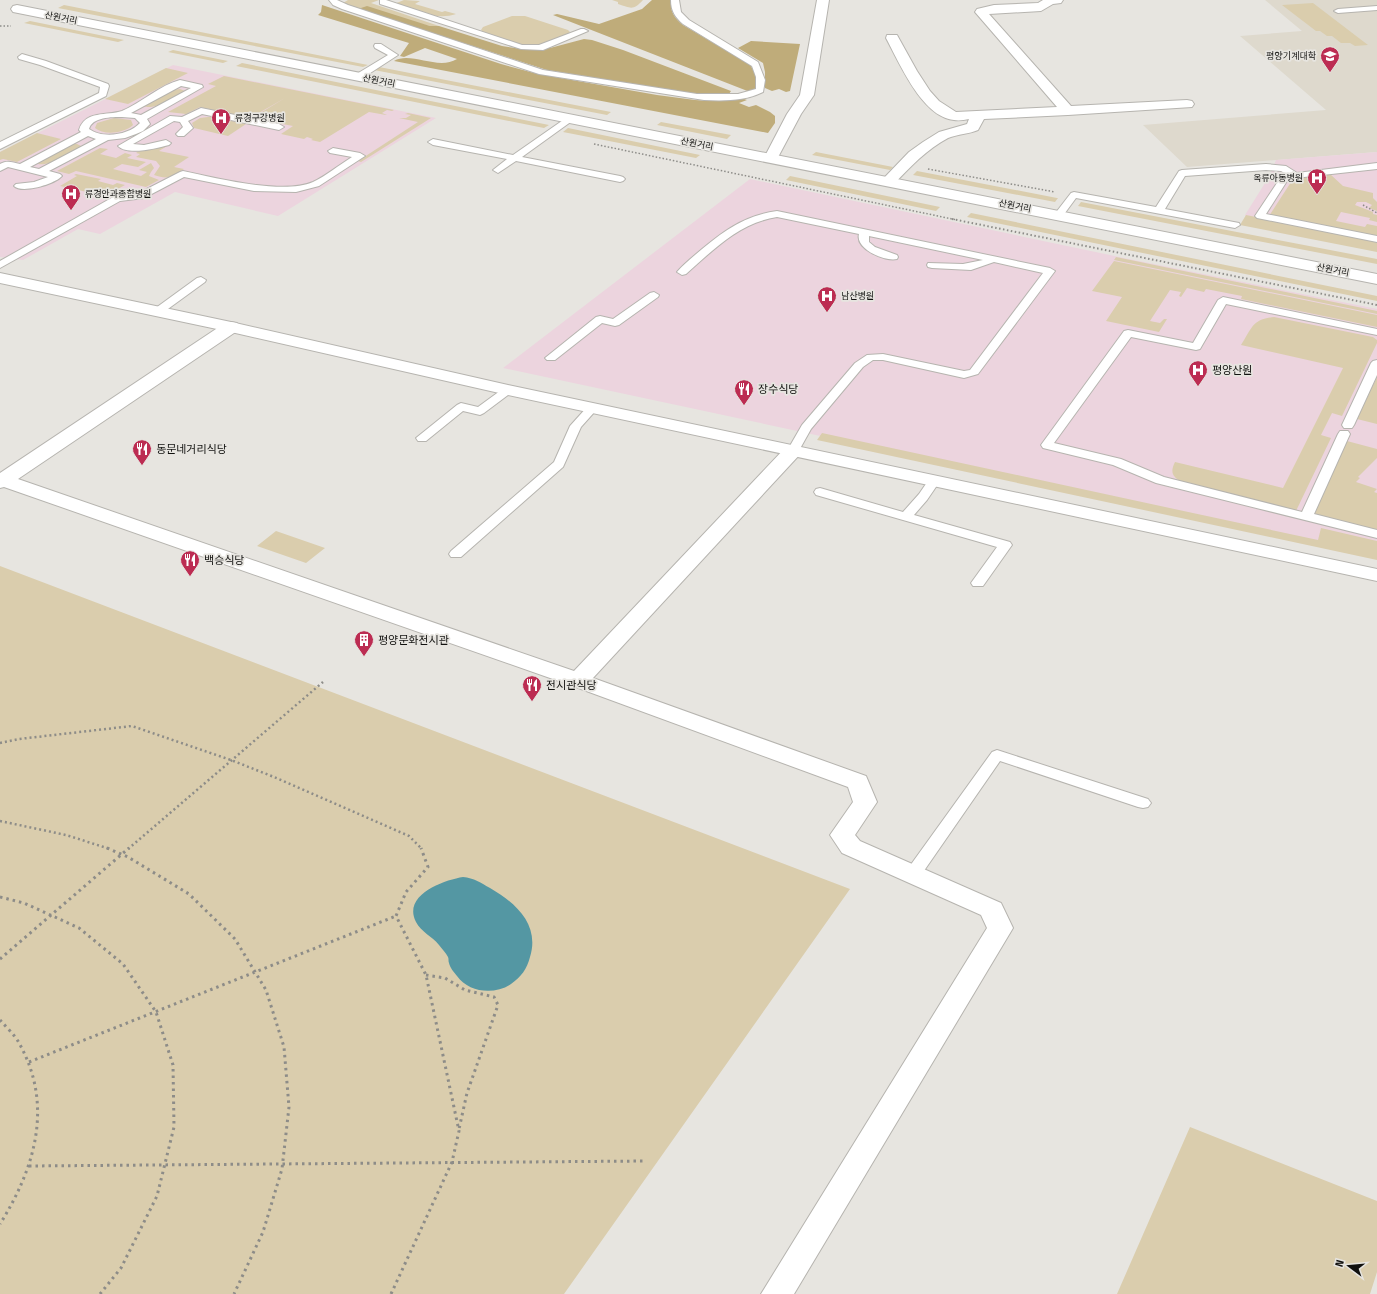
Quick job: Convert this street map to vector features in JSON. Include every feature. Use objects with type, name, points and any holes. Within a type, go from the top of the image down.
[{"type":"street","name":"산원거리","points":[[30,0],[11,12],[358,77],[1377,279]]},
{"type":"street","points":[[771,158],[794,114],[806,95],[823,0]]},
{"type":"street","points":[[1057,0],[1050,0],[1041,7],[994,9],[981,12],[1068,111]]},
{"type":"street","points":[[892,38],[918,86],[933,102],[948,114],[954,116],[978,116],[1187,104]]},
{"type":"street","points":[[889,182],[916,152],[945,135],[965,131],[974,127],[978,116]]},
{"type":"street","points":[[2,277],[508,390],[1377,575]]},
{"type":"street","points":[[2,481],[231,327]]},
{"type":"street","points":[[578,680],[793,451]]},
{"type":"street","points":[[2,481],[578,680],[858,782],[865,802],[842,835],[851,847],[992,909],[1000,928],[777,1294]]},
{"type":"lane","points":[[333,0],[345,8],[542,72],[697,97],[734,97],[749,95],[760,90],[762,83],[755,64],[686,22],[679,16],[674,8],[675,0]]},
{"type":"lane","points":[[383,2],[521,47],[540,48],[584,31]]},
{"type":"lane","points":[[1338,11],[1377,8]]},
{"type":"lane","points":[[358,77],[394,55],[378,46]]},
{"type":"lane","points":[[0,146],[104,94],[105,86],[43,62],[22,57]]},
{"type":"lane","points":[[122,114],[180,83],[199,87],[142,118]]},
{"type":"lane","points":[[20,168],[86,133],[106,137],[124,135],[143,131],[173,118],[183,120],[201,111],[279,127]]},
{"type":"lane","points":[[86,133],[84,126],[91,120],[105,115],[122,114],[137,116],[145,121],[143,131],[123,146],[144,148],[166,143]]},
{"type":"lane","points":[[498,170],[569,119]]},
{"type":"lane","points":[[181,134],[188,128],[183,120]]},
{"type":"lane","points":[[40,172],[106,137]]},
{"type":"lane","points":[[433,142],[620,179]]},
{"type":"lane","points":[[2,277],[118,198],[141,196],[183,174],[254,188],[296,189],[316,184],[360,156],[333,151]]},
{"type":"lane","points":[[0,168],[7,164],[57,176],[42,184],[29,187],[19,186]]},
{"type":"lane","points":[[1377,166],[1296,176],[1284,179],[1260,216],[1377,239]]},
{"type":"lane","points":[[1159,210],[1182,173],[1266,167],[1283,168],[1296,176]]},
{"type":"lane","points":[[1059,215],[1074,195],[1235,225]]},
{"type":"lane","points":[[682,272],[737,227],[766,214],[777,214],[1050,271],[974,372],[964,375],[882,357],[871,357],[859,365],[806,428],[793,451]]},
{"type":"lane","points":[[864,232],[862,237],[864,243],[872,250],[893,257]]},
{"type":"lane","points":[[932,265],[960,267],[976,266],[985,264],[992,259]]},
{"type":"lane","points":[[157,312],[202,280]]},
{"type":"lane","points":[[551,358],[600,319],[615,323],[654,295]]},
{"type":"lane","points":[[1377,332],[1223,300],[1196,347],[1128,333],[1047,445],[1117,462],[1160,480],[1377,534]]},
{"type":"lane","points":[[1306,517],[1377,363]]},
{"type":"lane","points":[[422,438],[461,407],[480,411],[508,390]]},
{"type":"lane","points":[[456,554],[559,464],[576,426],[592,408]]},
{"type":"lane","points":[[905,517],[923,497],[934,481]]},
{"type":"lane","points":[[820,492],[1005,545],[978,583]]},
{"type":"lane","points":[[913,874],[997,756],[1143,803]]},
{"type":"path","points":[[0,26],[11,26]]},
{"type":"path","points":[[594,144],[977,224],[1377,305]]},
{"type":"path","points":[[1363,205],[1377,213]]},
{"type":"path","points":[[0,959],[323,682]]},
{"type":"path","points":[[0,743],[19,739],[132,726],[231,760],[274,777],[409,836],[423,850],[428,867],[406,892],[396,916],[29,1062]]},
{"type":"path","points":[[0,821],[51,831],[87,841],[121,854],[164,876],[197,900],[226,927],[250,958],[268,994],[282,1032],[289,1074],[290,1120],[284,1164],[269,1219],[247,1272],[234,1294]]},
{"type":"path","points":[[0,897],[24,903],[79,928],[123,964],[156,1012],[173,1065],[174,1127],[157,1196],[121,1268],[100,1294]]},
{"type":"path","points":[[396,916],[426,975],[458,1131]]},
{"type":"path","points":[[391,1294],[452,1162],[467,1093],[498,1004],[494,997],[465,990],[445,978],[426,975]]},
{"type":"path","points":[[0,1020],[22,1047],[33,1071],[38,1096],[38,1124],[33,1154],[22,1185],[0,1224]]},
{"type":"path","points":[[29,1166],[645,1161]]},
{"type":"shaded area","points":[[348,0],[379,0],[371,3],[439,26],[430,26],[358,9],[343,3]]},
{"type":"shaded area","points":[[404,0],[420,1],[415,4],[442,12],[445,11],[456,14],[448,16],[433,15],[417,12],[394,4]]},
{"type":"shaded area","points":[[612,0],[643,0],[637,6],[632,8],[618,4],[618,2]]},
{"type":"shaded area","points":[[652,0],[671,0],[673,14],[683,25],[749,64],[756,76],[756,89],[750,92],[553,15],[557,14],[599,24],[642,9]]},
{"type":"shaded area","name":"평양기계대학","points":[[1265,0],[1377,0],[1377,152],[1187,167],[1143,125],[1326,110],[1240,36],[1302,31]]},
{"type":"shaded area","points":[[1313,3],[1368,45],[1355,46],[1350,43],[1341,43],[1332,36],[1327,36],[1320,31],[1316,31],[1282,5]]},
{"type":"shaded area","points":[[64,5],[368,65],[363,67],[58,8]]},
{"type":"shaded area","points":[[322,5],[501,64],[538,74],[657,95],[695,100],[709,101],[741,98],[747,100],[739,103],[749,107],[756,105],[770,112],[775,116],[775,123],[768,133],[394,61],[408,58],[442,63],[457,59],[425,48],[404,57],[400,56],[409,43],[318,15],[321,12]]},
{"type":"shaded area","points":[[367,6],[430,26],[439,26],[502,46],[522,49],[550,48],[584,39],[592,40],[623,50],[731,91],[729,94],[700,95],[547,70],[358,9]]},
{"type":"shaded area","points":[[512,16],[525,16],[568,30],[570,32],[539,46],[526,46],[483,32],[481,30],[483,27]]},
{"type":"shaded area","points":[[30,21],[124,40],[118,42],[24,23]]},
{"type":"shaded area","points":[[751,41],[800,44],[790,91],[786,92],[779,89],[772,91],[765,88],[765,72],[763,63],[738,48]]},
{"type":"shaded area","points":[[173,50],[228,61],[223,63],[168,52]]},
{"type":"shaded area","points":[[242,63],[549,125],[544,128],[236,66]]},
{"type":"shaded area","name":"류경구강병원","points":[[173,65],[436,118],[278,216],[175,192],[100,234],[78,229],[23,260],[0,257],[0,152]]},
{"type":"shaded area","points":[[379,67],[611,112],[607,115],[374,70]]},
{"type":"shaded area","points":[[166,68],[188,73],[128,104],[105,99]]},
{"type":"shaded area","points":[[224,76],[394,110],[387,110],[382,113],[387,115],[369,112],[320,142],[311,140],[313,139],[307,137],[304,139],[281,134],[293,126],[252,118],[285,98],[250,118],[200,107],[186,114],[168,112],[216,86],[208,84]]},
{"type":"shaded area","points":[[180,89],[185,91],[165,103],[153,107],[144,106],[173,90]]},
{"type":"shaded area","points":[[408,113],[431,118],[361,162],[358,161],[418,122],[399,118],[406,118],[411,115],[405,114]]},
{"type":"shaded area","points":[[208,117],[246,124],[228,136],[194,128],[192,123],[200,118]]},
{"type":"shaded area","points":[[114,118],[131,120],[133,125],[120,132],[109,133],[95,128],[97,123]]},
{"type":"shaded area","points":[[661,122],[731,135],[727,139],[657,125]]},
{"type":"shaded area","points":[[568,128],[700,155],[696,158],[563,132]]},
{"type":"shaded area","points":[[37,133],[61,139],[17,162],[3,159],[0,160],[0,152]]},
{"type":"shaded area","points":[[72,144],[81,146],[66,156],[52,162],[45,164],[36,163]]},
{"type":"shaded area","points":[[167,146],[159,151],[189,157],[174,167],[184,169],[172,176],[163,177],[154,175],[160,166],[156,161],[136,157],[140,154],[136,153],[142,149]]},
{"type":"shaded area","points":[[100,148],[108,149],[100,154],[116,158],[125,153],[132,155],[127,158],[146,162],[138,167],[122,164],[113,169],[141,176],[147,172],[139,170],[151,163],[154,168],[149,176],[159,180],[146,187],[76,171],[69,174],[57,171]]},
{"type":"shaded area","points":[[816,152],[893,167],[890,170],[812,155]]},
{"type":"shaded area","name":"옥류아동병원","points":[[1377,152],[1377,245],[1249,220],[1245,215],[1270,175],[1276,160]]},
{"type":"shaded area","points":[[917,171],[1058,198],[1055,202],[913,175]]},
{"type":"shaded area","points":[[76,174],[101,179],[98,181],[113,185],[117,183],[125,185],[105,196],[60,186],[77,176],[74,175]]},
{"type":"shaded area","points":[[1330,174],[1343,186],[1373,193],[1373,198],[1377,202],[1377,211],[1369,208],[1372,205],[1366,202],[1357,202],[1355,205],[1377,215],[1377,222],[1369,220],[1370,218],[1341,212],[1336,221],[1365,227],[1367,224],[1377,226],[1377,237],[1269,216],[1293,179]]},
{"type":"shaded area","points":[[790,176],[940,207],[936,211],[786,180]]},
{"type":"shaded area","points":[[750,179],[1124,258],[1377,309],[1377,555],[503,368]]},
{"type":"shaded area","points":[[1081,202],[1377,259],[1377,264],[1078,206]]},
{"type":"shaded area","points":[[971,213],[1377,296],[1377,301],[967,217]]},
{"type":"shaded area","points":[[1246,215],[1377,241],[1377,252],[1240,225]]},
{"type":"shaded area","points":[[1116,257],[1377,311],[1377,314],[1114,260]]},
{"type":"shaded area","points":[[1114,261],[1377,315],[1377,327],[1241,299],[1242,296],[1206,289],[1204,292],[1187,288],[1181,297],[1179,296],[1181,292],[1170,290],[1150,321],[1160,323],[1164,319],[1167,319],[1159,332],[1106,321],[1122,297],[1092,291]]},
{"type":"shaded area","points":[[1274,317],[1373,337],[1377,340],[1377,343],[1342,416],[1332,413],[1321,435],[1331,438],[1296,511],[1182,482],[1174,476],[1172,471],[1175,462],[1283,488],[1343,368],[1241,345],[1253,325],[1261,320]]},
{"type":"shaded area","points":[[1377,377],[1377,424],[1357,419]]},
{"type":"shaded area","points":[[822,433],[1318,540],[1321,528],[1377,541],[1377,560],[817,440]]},
{"type":"shaded area","points":[[1347,441],[1377,449],[1377,458],[1358,477],[1360,478],[1356,482],[1377,489],[1374,492],[1377,493],[1377,530],[1313,515]]},
{"type":"shaded area","points":[[276,531],[325,548],[306,563],[257,546]]},
{"type":"shaded area","points":[[0,566],[850,889],[564,1294],[0,1294]]},
{"type":"shaded area","points":[[1190,1127],[1377,1201],[1377,1272],[1370,1294],[1117,1294]]},
{"type":"water","points":[[463,877],[471,878],[500,894],[517,908],[529,925],[532,935],[532,945],[529,961],[521,976],[505,988],[490,991],[482,990],[475,989],[462,982],[451,968],[445,952],[421,929],[416,922],[413,912],[415,904],[427,890],[436,885]]},
{"type":"place","name":"평양기계대학","points":[[1330,73]]},
{"type":"place","name":"류경구강병원","points":[[221,135]]},
{"type":"place","name":"옥류아동병원","points":[[1317,195]]},
{"type":"place","name":"류경안과종합병원","points":[[71,211]]},
{"type":"place","name":"남산병원","points":[[827,313]]},
{"type":"place","name":"평양산원","points":[[1198,387]]},
{"type":"place","name":"장수식당","points":[[744,406]]},
{"type":"place","name":"동문네거리식당","points":[[142,466]]},
{"type":"place","name":"백승식당","points":[[190,577]]},
{"type":"place","name":"평양문화전시관","points":[[364,657]]},
{"type":"place","name":"전시관식당","points":[[532,702]]}]
